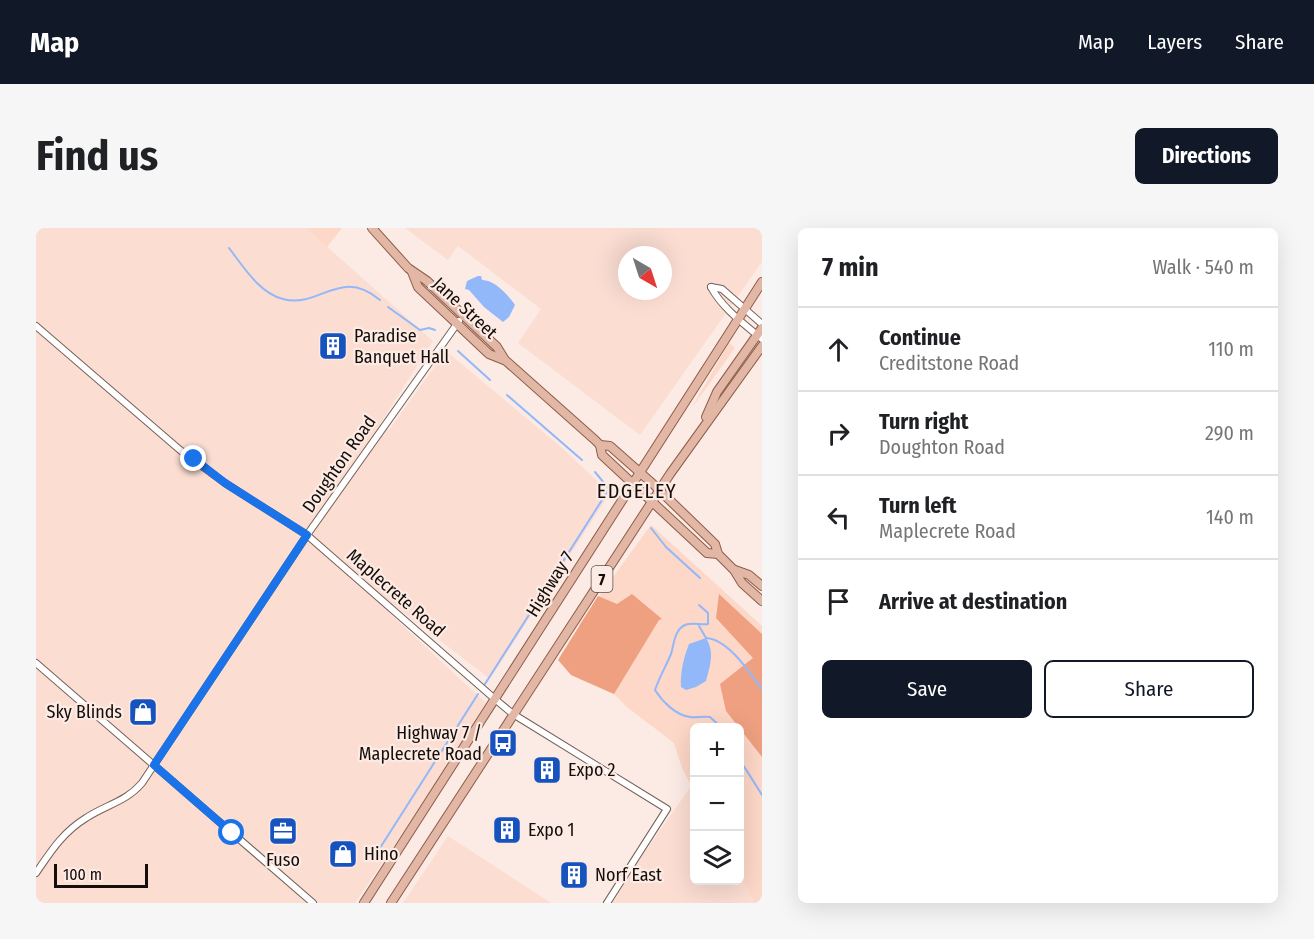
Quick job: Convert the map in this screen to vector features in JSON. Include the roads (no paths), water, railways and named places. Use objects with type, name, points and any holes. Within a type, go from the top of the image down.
[{"type":"main road","name":"Jane Street","points":[[372,228],[412,272],[427,281],[497,347],[505,360],[600,446],[602,454],[707,553],[718,554]]},
{"type":"main road","name":"Jane Street","points":[[412,272],[418,287],[457,324],[489,354],[505,360]]},
{"type":"main road","name":"Highway 7","points":[[364,903],[762,282]]},
{"type":"main road","points":[[698,434],[717,392],[761,331]]},
{"type":"main road","name":"7","points":[[391,903],[660,491],[762,346]]},
{"type":"main road","name":"Jane Street","points":[[600,446],[610,446],[641,472],[715,544],[718,554],[734,570],[742,583],[762,601]]},
{"type":"main road","name":"Jane Street","points":[[734,570],[749,575],[762,586]]},
{"type":"street","points":[[711,287],[722,289],[746,309],[761,331],[738,319],[716,297],[711,287]]},
{"type":"street","name":"Doughton Road","points":[[36,873],[70,828],[95,812],[114,805],[130,795],[142,783],[307,535],[463,316]]},
{"type":"street","name":"Maplecrete Road","points":[[36,326],[180,450],[225,483],[307,535],[513,714],[666,809],[607,903]]},
{"type":"street","points":[[37,668],[154,765],[313,903]]},
{"type":"water","points":[[478,276],[501,289],[515,305],[509,317],[503,322],[484,307],[469,290],[465,289],[467,281]]},
{"type":"water","points":[[706,638],[711,654],[706,681],[686,690],[681,687],[681,676],[689,644]]},
{"type":"waterway","points":[[229,248],[259,285],[274,296],[296,301],[341,287],[353,287],[366,291],[380,300]]},
{"type":"waterway","points":[[388,307],[420,330],[429,328],[435,330]]},
{"type":"waterway","points":[[458,351],[490,380]]},
{"type":"waterway","points":[[507,395],[582,460]]},
{"type":"waterway","points":[[485,684],[609,489],[595,472]]},
{"type":"waterway","points":[[651,528],[666,547],[700,578]]},
{"type":"waterway","points":[[699,605],[708,613],[708,624],[687,624],[681,627],[655,690],[665,703],[684,716],[710,717],[717,723]]},
{"type":"waterway","points":[[699,626],[706,638],[730,650],[762,689]]},
{"type":"waterway","points":[[380,848],[478,694]]},
{"type":"waterway","points":[[744,767],[762,795]]},
{"type":"place","name":"Paradise Banquet Hall","points":[[333,346]]},
{"type":"place","name":"Sky Blinds","points":[[143,712]]},
{"type":"place","name":"Highway 7 / Maplecrete Road","points":[[503,743]]},
{"type":"place","name":"Expo 2","points":[[547,770]]},
{"type":"place","name":"Expo 1","points":[[507,830]]},
{"type":"place","name":"Fuso","points":[[283,831]]},
{"type":"place","name":"Hino","points":[[343,854]]},
{"type":"place","name":"Norf East","points":[[574,875]]},
{"type":"district","name":"EDGELEY","points":[[637,491]]}]
